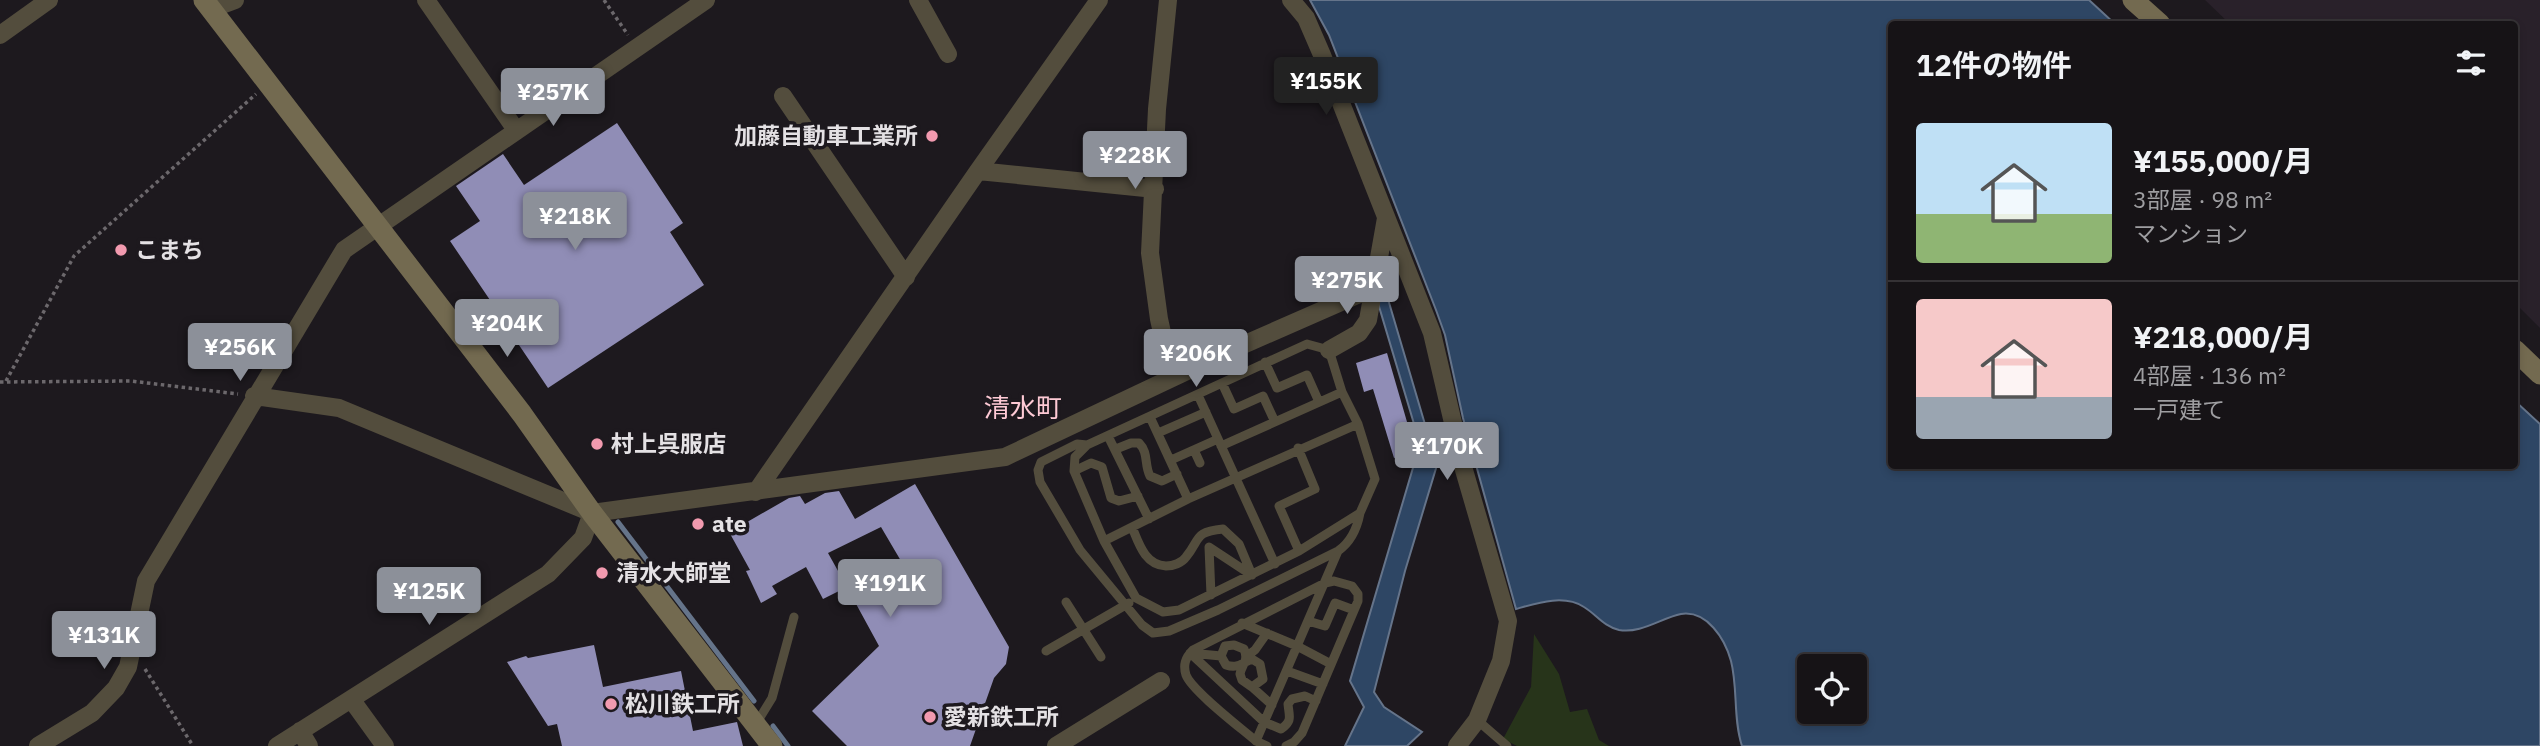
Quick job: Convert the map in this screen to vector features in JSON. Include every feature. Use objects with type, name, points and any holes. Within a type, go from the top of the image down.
[{"type":"street","points":[[0,35],[49,0]]},
{"type":"street","points":[[235,0],[208,5],[522,414],[592,513],[772,746]]},
{"type":"street","points":[[426,0],[516,130]]},
{"type":"street","points":[[38,746],[102,706],[122,677],[132,649],[146,581],[254,396],[344,250],[706,0]]},
{"type":"street","points":[[918,0],[948,54]]},
{"type":"street","points":[[756,492],[1099,0]]},
{"type":"street","points":[[1168,0],[1157,108],[1150,253],[1159,318],[1172,379]]},
{"type":"street","points":[[1291,0],[1306,18],[1432,333],[1464,470],[1507,621],[1501,661],[1477,720],[1457,746]]},
{"type":"street","points":[[2133,0],[2157,21]]},
{"type":"street","points":[[783,96],[906,277]]},
{"type":"street","points":[[978,171],[1155,190]]},
{"type":"street","points":[[1329,350],[1359,333],[1368,320],[1386,218]]},
{"type":"street","points":[[254,396],[339,408],[592,513],[1005,457],[1373,288]]},
{"type":"street","points":[[2518,353],[2540,374]]},
{"type":"street","points":[[277,746],[305,739],[351,699],[548,574],[583,538],[592,513]]},
{"type":"street","points":[[1056,746],[1161,681]]},
{"type":"street","points":[[351,699],[385,746]]},
{"type":"lane","points":[[1087,445],[1077,444],[1041,462],[1038,470],[1040,482],[1080,550],[1149,631],[1164,633],[1219,610],[1347,545],[1375,479],[1358,424],[1342,393],[1329,350],[1307,344],[1087,445],[1075,457],[1074,471],[1104,541],[1136,598],[1166,613],[1179,610],[1275,564],[1360,513]]},
{"type":"lane","points":[[1265,362],[1277,388],[1307,376],[1319,402]]},
{"type":"lane","points":[[1222,383],[1234,410],[1263,396],[1275,422]]},
{"type":"lane","points":[[1171,460],[1275,422],[1342,393]]},
{"type":"lane","points":[[1198,395],[1275,564]]},
{"type":"lane","points":[[1158,433],[1206,412]]},
{"type":"lane","points":[[1150,417],[1188,499]]},
{"type":"lane","points":[[1104,541],[1188,499],[1358,424]]},
{"type":"lane","points":[[1108,436],[1149,519]]},
{"type":"lane","points":[[1116,449],[1139,443],[1146,455],[1150,476],[1162,481],[1177,474]]},
{"type":"lane","points":[[1298,449],[1315,489],[1279,506],[1299,551]]},
{"type":"lane","points":[[1194,450],[1200,463]]},
{"type":"lane","points":[[1074,471],[1091,463],[1102,467],[1111,498],[1125,501],[1138,496]]},
{"type":"lane","points":[[1132,527],[1144,554],[1153,563],[1165,566],[1183,561],[1199,536],[1208,531],[1223,529],[1239,544],[1252,575]]},
{"type":"lane","points":[[1210,595],[1209,547],[1252,575]]},
{"type":"lane","points":[[1256,741],[1338,551]]},
{"type":"lane","points":[[1267,746],[1256,741],[1191,684],[1184,666],[1190,653],[1242,623],[1325,583],[1334,581],[1352,586],[1358,594],[1354,610],[1301,733],[1294,742],[1286,746]]},
{"type":"lane","points":[[1046,651],[1136,598]]},
{"type":"lane","points":[[1066,602],[1101,657]]},
{"type":"lane","points":[[1308,621],[1325,626],[1335,603],[1354,610]]},
{"type":"lane","points":[[756,724],[772,698],[794,617]]},
{"type":"lane","points":[[1242,623],[1297,646],[1331,664]]},
{"type":"lane","points":[[1267,633],[1246,659],[1232,667],[1226,665],[1221,656],[1222,650],[1229,644],[1244,649],[1246,659],[1240,674],[1242,680],[1272,705]]},
{"type":"lane","points":[[1190,653],[1221,656]]},
{"type":"lane","points":[[1190,653],[1264,722],[1282,729],[1290,720],[1288,704],[1292,699],[1305,696],[1316,701]]},
{"type":"lane","points":[[1246,659],[1261,664],[1262,679],[1252,687]]},
{"type":"lane","points":[[1287,671],[1322,684]]},
{"type":"lane","points":[[1477,720],[1507,746]]},
{"type":"path","points":[[604,0],[637,48]]},
{"type":"path","points":[[6,381],[74,256],[268,84]]},
{"type":"path","points":[[0,382],[131,382],[254,396]]},
{"type":"path","points":[[132,649],[193,746]]},
{"type":"shaded area","points":[[2205,0],[2540,0],[2540,328],[2518,306],[2518,21],[2227,21]]},
{"type":"green space","points":[[1534,634],[1559,674],[1570,712],[1587,709],[1599,740],[1609,746],[1517,746],[1503,739],[1531,687]]},
{"type":"water","points":[[1310,0],[2089,0],[2112,21],[1888,21],[1888,469],[2518,469],[2518,404],[2540,424],[2540,746],[1742,746],[1737,725],[1731,661],[1719,635],[1707,621],[1690,614],[1681,614],[1627,631],[1609,626],[1584,607],[1568,601],[1550,601],[1516,609],[1463,418],[1445,335],[1329,35]]},
{"type":"water","points":[[1385,289],[1437,465],[1405,571],[1374,692],[1384,707],[1422,732],[1407,746],[1345,746],[1364,707],[1350,681],[1420,444],[1378,303]]},
{"type":"building","points":[[617,123],[683,223],[670,232],[704,285],[548,388],[502,320],[497,323],[486,307],[492,303],[450,241],[480,221],[456,186],[503,154],[524,185]]},
{"type":"building","points":[[1387,353],[1414,446],[1410,447],[1410,453],[1394,458],[1373,389],[1364,392],[1356,363]]},
{"type":"building","points":[[915,484],[1009,647],[1006,664],[994,678],[970,746],[847,746],[812,711],[879,646],[849,591],[901,561],[881,527],[828,553],[847,587],[823,599],[806,567],[772,586],[777,594],[761,603],[746,571],[750,570],[728,530],[789,498],[800,496],[805,504],[825,493],[839,491],[855,519]]},
{"type":"building","name":"松川鉄工所","points":[[594,645],[603,687],[681,671],[693,731],[737,722],[743,746],[562,746],[557,724],[548,726],[507,662],[526,656],[528,658]]},
{"type":"waterway","points":[[618,522],[754,701]]},
{"type":"waterway","points":[[773,726],[788,746]]},
{"type":"place","name":"加藤自動車工業所","points":[[932,136]]},
{"type":"place","name":"こまち","points":[[121,250]]},
{"type":"place","name":"村上呉服店","points":[[597,444]]},
{"type":"place","name":"ate","points":[[698,524]]},
{"type":"place","name":"清水大師堂","points":[[602,573]]},
{"type":"place","name":"松川鉄工所","points":[[611,704]]},
{"type":"place","name":"愛新鉄工所","points":[[930,717]]},
{"type":"district","name":"清水町","points":[[1023,408]]}]
